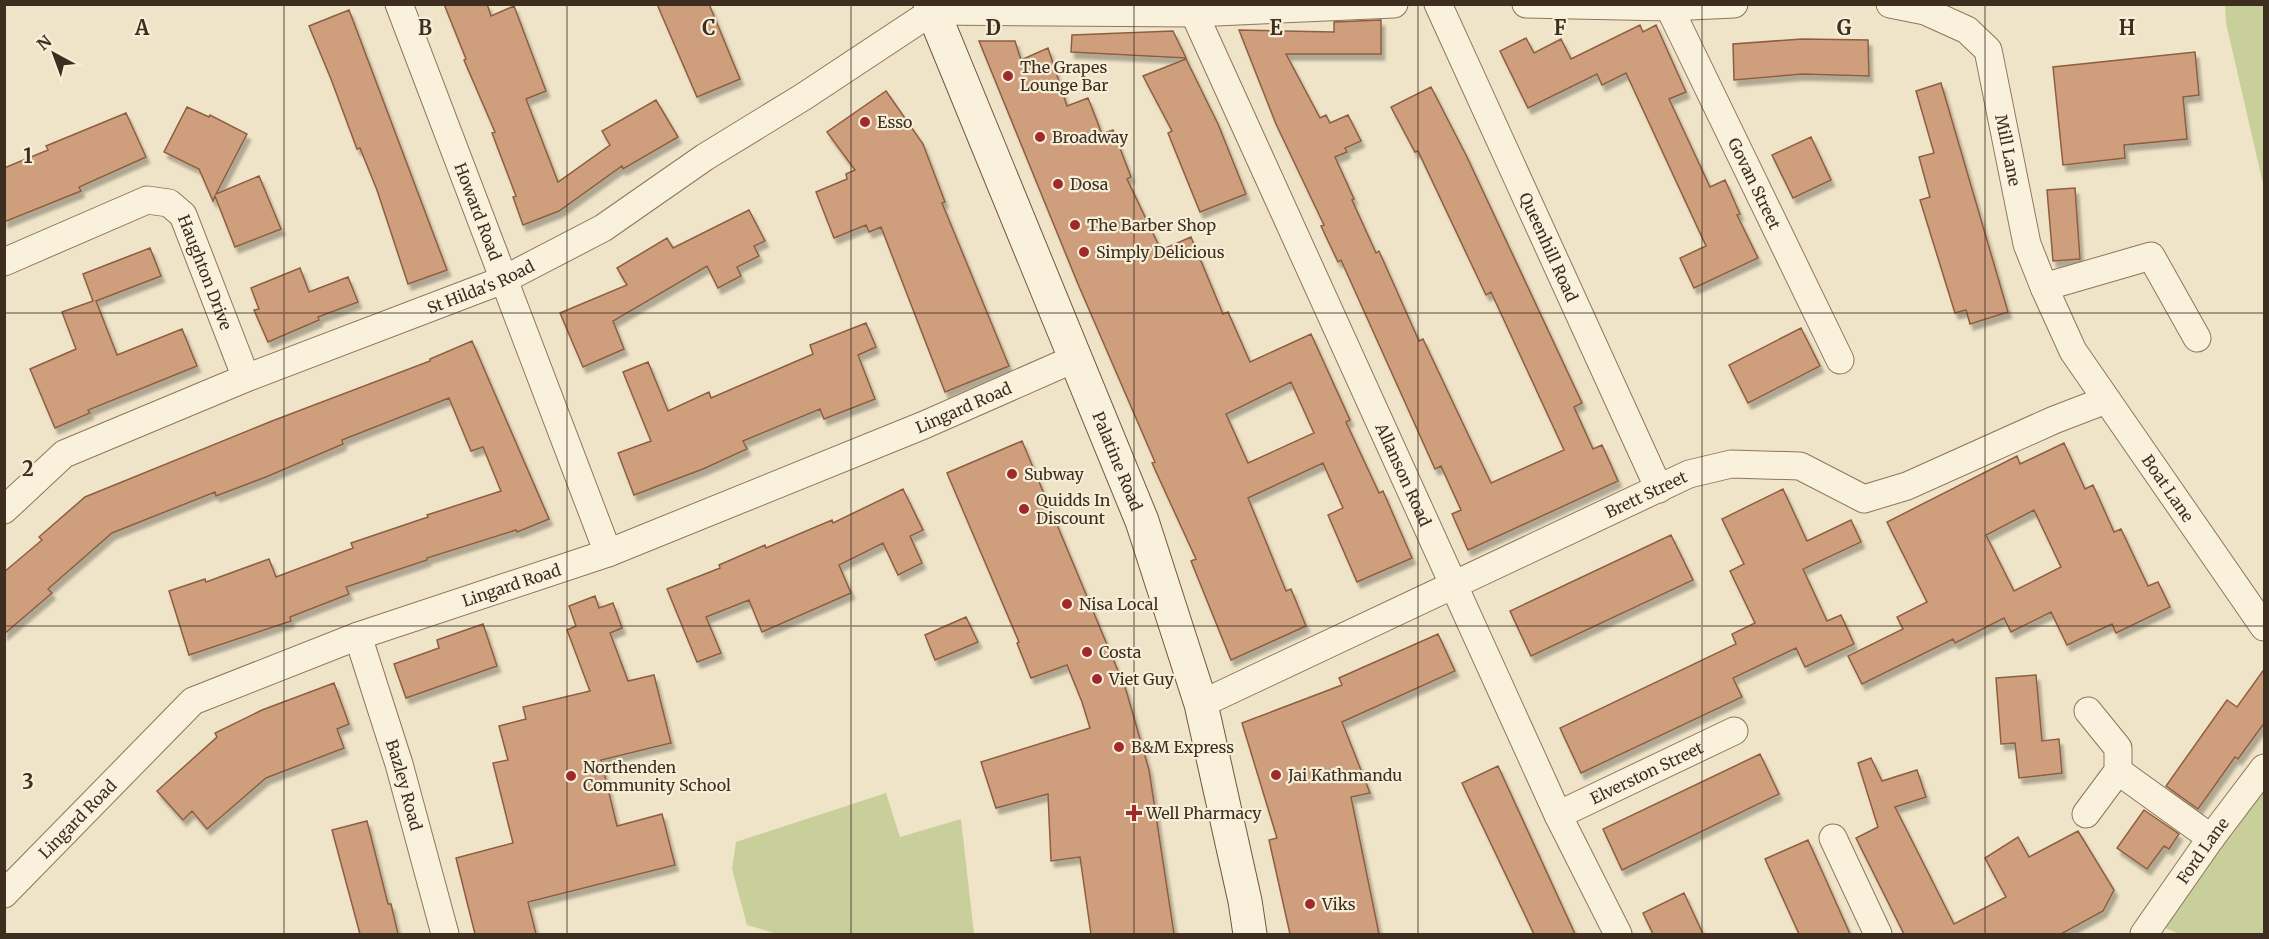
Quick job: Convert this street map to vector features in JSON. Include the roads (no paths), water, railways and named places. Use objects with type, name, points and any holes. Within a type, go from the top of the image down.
[{"type":"main road","name":"Palatine Road","points":[[931,8],[1142,521],[1201,704],[1250,934]]},
{"type":"street","name":"Howard Road","points":[[399,4],[608,553]]},
{"type":"street","points":[[931,8],[1194,13],[1394,4]]},
{"type":"street","name":"Queenhill Road","points":[[1438,4],[1659,489]]},
{"type":"street","points":[[1526,4],[1669,8],[1734,4]]},
{"type":"street","name":"Mill Lane","points":[[1890,4],[1925,11],[1967,30],[1988,50],[2027,244],[2073,351]]},
{"type":"street","name":"St Hilda's Road","points":[[4,510],[64,454],[246,378],[503,280],[603,228],[705,157],[813,91],[931,8]]},
{"type":"street","name":"Govan Street","points":[[1669,8],[1840,360]]},
{"type":"street","name":"Allanson Road","points":[[1194,13],[1558,815],[1618,934]]},
{"type":"street","name":"Haughton Drive","points":[[4,262],[147,200],[169,204],[183,215],[246,378]]},
{"type":"street","points":[[2044,287],[2151,256],[2197,338]]},
{"type":"street","name":"Boat Lane","points":[[2073,351],[2265,627]]},
{"type":"street","name":"Lingard Road","points":[[4,894],[193,701],[358,636],[608,553],[913,429],[1076,358]]},
{"type":"street","name":"Brett Street","points":[[1201,704],[1689,474],[1731,464],[1800,466],[1864,499],[1907,486],[2054,420],[2106,400]]},
{"type":"street","name":"Bazley Road","points":[[358,636],[399,764],[445,934]]},
{"type":"street","points":[[2086,814],[2118,771],[2118,748],[2088,711]]},
{"type":"street","name":"Elverston Street","points":[[1558,815],[1734,731]]},
{"type":"street","name":"Ford Lane","points":[[2144,934],[2211,838],[2265,768]]},
{"type":"street","points":[[2118,771],[2211,838]]},
{"type":"street","points":[[1833,838],[1878,934]]},
{"type":"place","name":"The Grapes Lounge Bar","points":[[1008,76]]},
{"type":"place","name":"Esso","points":[[865,122]]},
{"type":"place","name":"Broadway","points":[[1040,137]]},
{"type":"place","name":"Dosa","points":[[1058,184]]},
{"type":"place","name":"The Barber Shop","points":[[1075,225]]},
{"type":"place","name":"Simply Delicious","points":[[1084,252]]},
{"type":"place","name":"Subway","points":[[1012,474]]},
{"type":"place","name":"Quidds In Discount","points":[[1024,509]]},
{"type":"place","name":"Nisa Local","points":[[1067,604]]},
{"type":"place","name":"Costa","points":[[1087,652]]},
{"type":"place","name":"Viet Guy","points":[[1097,679]]},
{"type":"place","name":"B&M Express","points":[[1119,747]]},
{"type":"place","name":"Jai Kathmandu","points":[[1276,775]]},
{"type":"place","name":"Northenden Community School","points":[[571,776]]},
{"type":"place","name":"Well Pharmacy","points":[[1134,813]]},
{"type":"place","name":"Viks","points":[[1310,904]]}]
